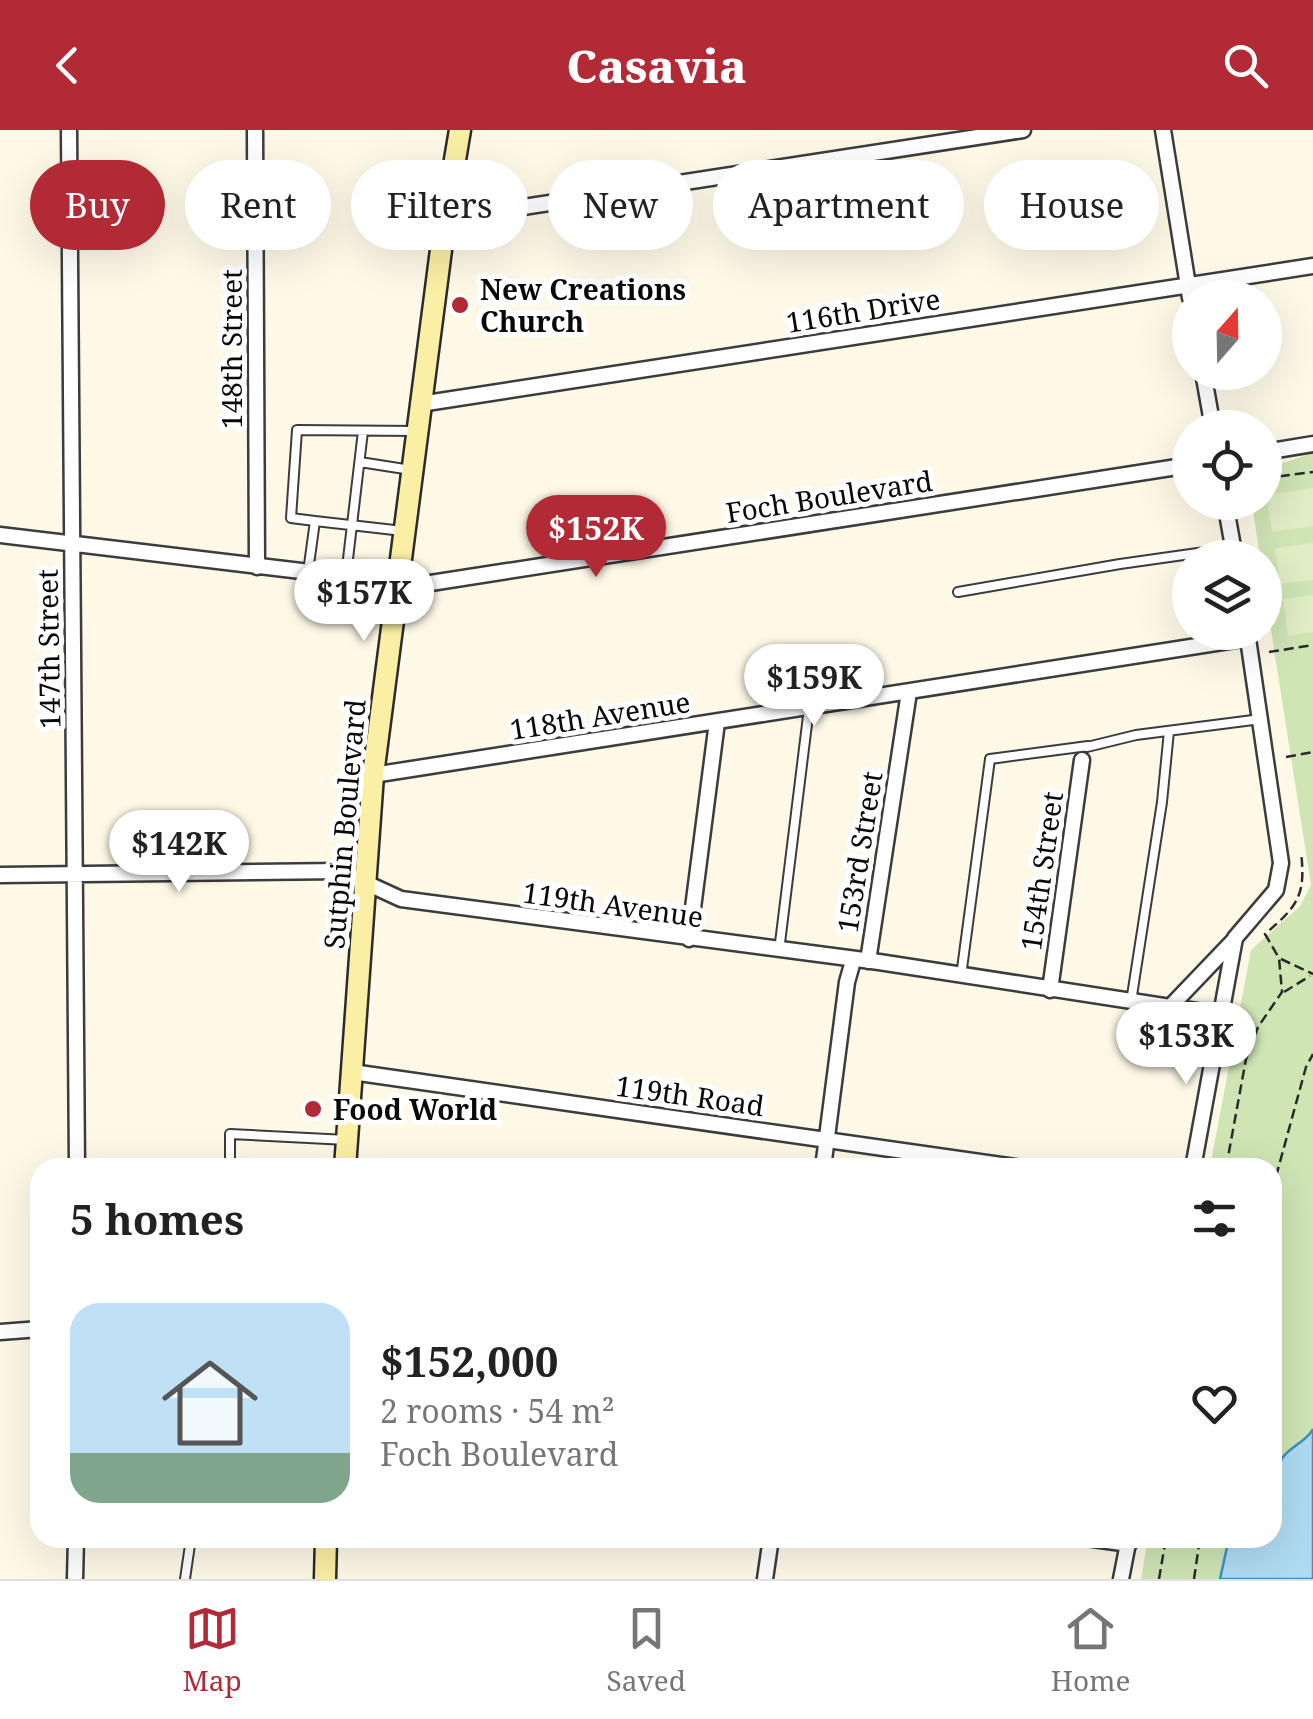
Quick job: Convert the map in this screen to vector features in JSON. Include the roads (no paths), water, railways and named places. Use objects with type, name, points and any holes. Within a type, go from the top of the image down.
[{"type":"main road","name":"Sutphin Boulevard","points":[[455,160],[460,130]]},
{"type":"main road","name":"Sutphin Boulevard","points":[[346,1158],[374,776],[441,250]]},
{"type":"main road","points":[[324,1579],[326,1548]]},
{"type":"street","name":"147th Street","points":[[69,130],[77,1158]]},
{"type":"street","name":"148th Street","points":[[255,130],[257,567]]},
{"type":"street","points":[[528,206],[1022,130]]},
{"type":"street","points":[[1163,130],[1187,280]]},
{"type":"street","name":"116th Drive","points":[[1244,280],[1313,266]]},
{"type":"street","name":"116th Drive","points":[[420,404],[1172,293]]},
{"type":"street","points":[[1282,449],[1313,444]]},
{"type":"street","name":"Foch Boulevard","points":[[0,534],[418,585],[1172,468]]},
{"type":"street","name":"118th Avenue","points":[[374,776],[1172,648]]},
{"type":"street","points":[[1170,1008],[1276,890],[1281,863],[1250,650]]},
{"type":"street","name":"153rd Street","points":[[824,1158],[847,982],[861,961],[909,692]]},
{"type":"street","points":[[688,940],[717,722]]},
{"type":"street","name":"154th Street","points":[[1050,990],[1085,753]]},
{"type":"street","name":"119th Avenue","points":[[0,875],[340,871],[401,900],[861,961],[1222,1016]]},
{"type":"street","points":[[1195,1158],[1236,938]]},
{"type":"street","name":"119th Road","points":[[352,1072],[952,1158]]},
{"type":"street","points":[[0,1332],[30,1330]]},
{"type":"street","points":[[75,1579],[76,1548]]},
{"type":"street","points":[[765,1579],[770,1548]]},
{"type":"street","points":[[1121,1579],[1127,1548]]},
{"type":"lane","points":[[403,531],[291,518],[298,430],[416,431]]},
{"type":"lane","points":[[346,576],[363,431]]},
{"type":"lane","points":[[360,462],[411,470]]},
{"type":"lane","points":[[308,572],[316,520]]},
{"type":"lane","points":[[958,592],[1172,562]]},
{"type":"lane","points":[[779,951],[809,708]]},
{"type":"lane","points":[[961,976],[990,759],[1085,753],[1169,731],[1261,719]]},
{"type":"lane","points":[[1132,1002],[1169,731]]},
{"type":"lane","points":[[230,1158],[230,1134],[347,1140]]},
{"type":"lane","points":[[185,1579],[190,1548]]},
{"type":"water","points":[[1313,1429],[1313,1579],[1220,1579],[1227,1548],[1282,1548],[1282,1460]]},
{"type":"place","name":"New Creations Church","points":[[460,305]]},
{"type":"place","name":"Food World","points":[[313,1109]]}]
